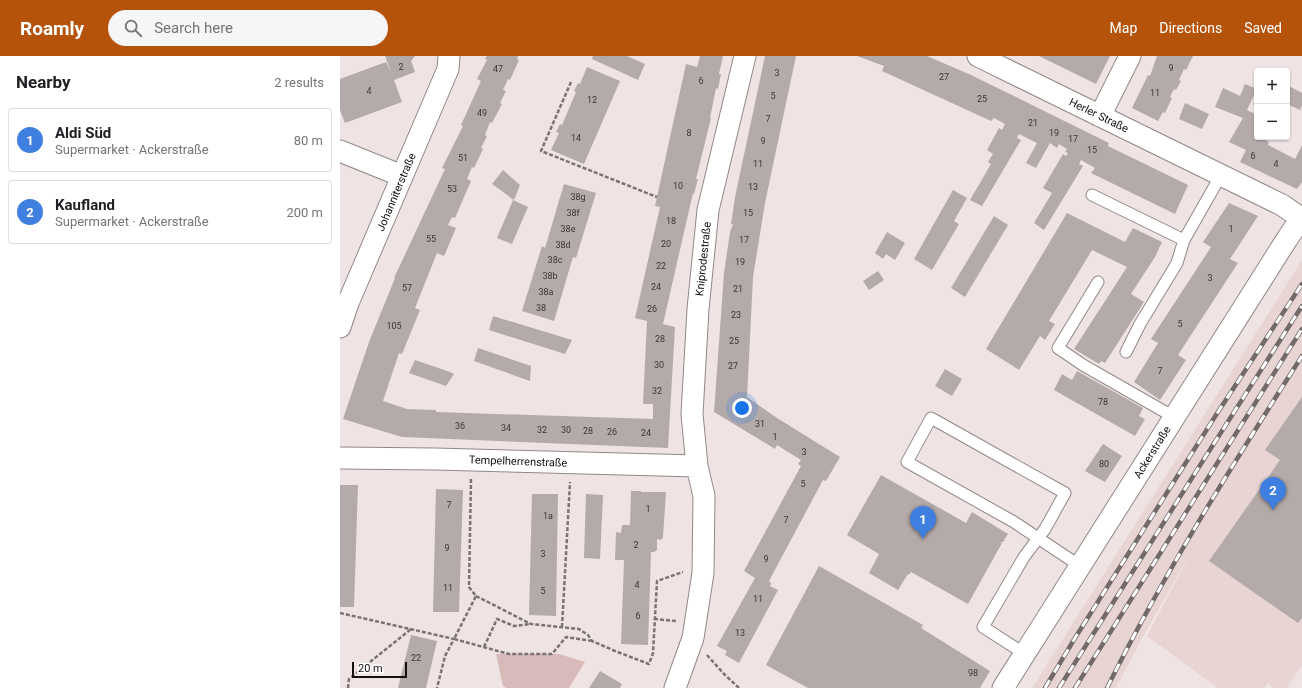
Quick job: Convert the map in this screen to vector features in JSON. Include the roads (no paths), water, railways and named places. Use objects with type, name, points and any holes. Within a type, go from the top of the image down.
[{"type":"street","name":"Johanniterstraße","points":[[340,327],[350,298],[448,69],[449,56]]},
{"type":"street","name":"Kniprodestraße","points":[[675,688],[693,638],[703,573],[704,496],[697,466],[692,414],[698,309],[708,210],[744,56]]},
{"type":"street","name":"Herler Straße","points":[[978,56],[1282,205],[1302,218]]},
{"type":"street","points":[[1100,116],[1130,56]]},
{"type":"street","points":[[340,150],[402,176]]},
{"type":"street","name":"Ackerstraße","points":[[1003,688],[1302,218]]},
{"type":"street","name":"Tempelherrenstraße","points":[[340,458],[697,466]]},
{"type":"lane","points":[[1126,352],[1140,324],[1177,263],[1184,240],[1221,175]]},
{"type":"lane","points":[[1092,195],[1184,240]]},
{"type":"lane","points":[[1098,282],[1058,348],[1174,417]]},
{"type":"lane","points":[[1025,654],[983,627],[1024,557],[1038,538],[1045,529],[1065,493],[931,418],[907,462],[1014,522],[1038,538],[1080,566]]},
{"type":"railway","points":[[1045,688],[1216,415],[1302,284]]},
{"type":"railway","points":[[1059,688],[1302,306]]},
{"type":"railway","points":[[1075,688],[1302,329]]},
{"type":"railway","points":[[1107,688],[1152,603],[1200,519],[1302,356]]},
{"type":"place","name":"Kaufland","points":[[1273,510]]},
{"type":"place","name":"Aldi Süd","points":[[923,539]]}]
